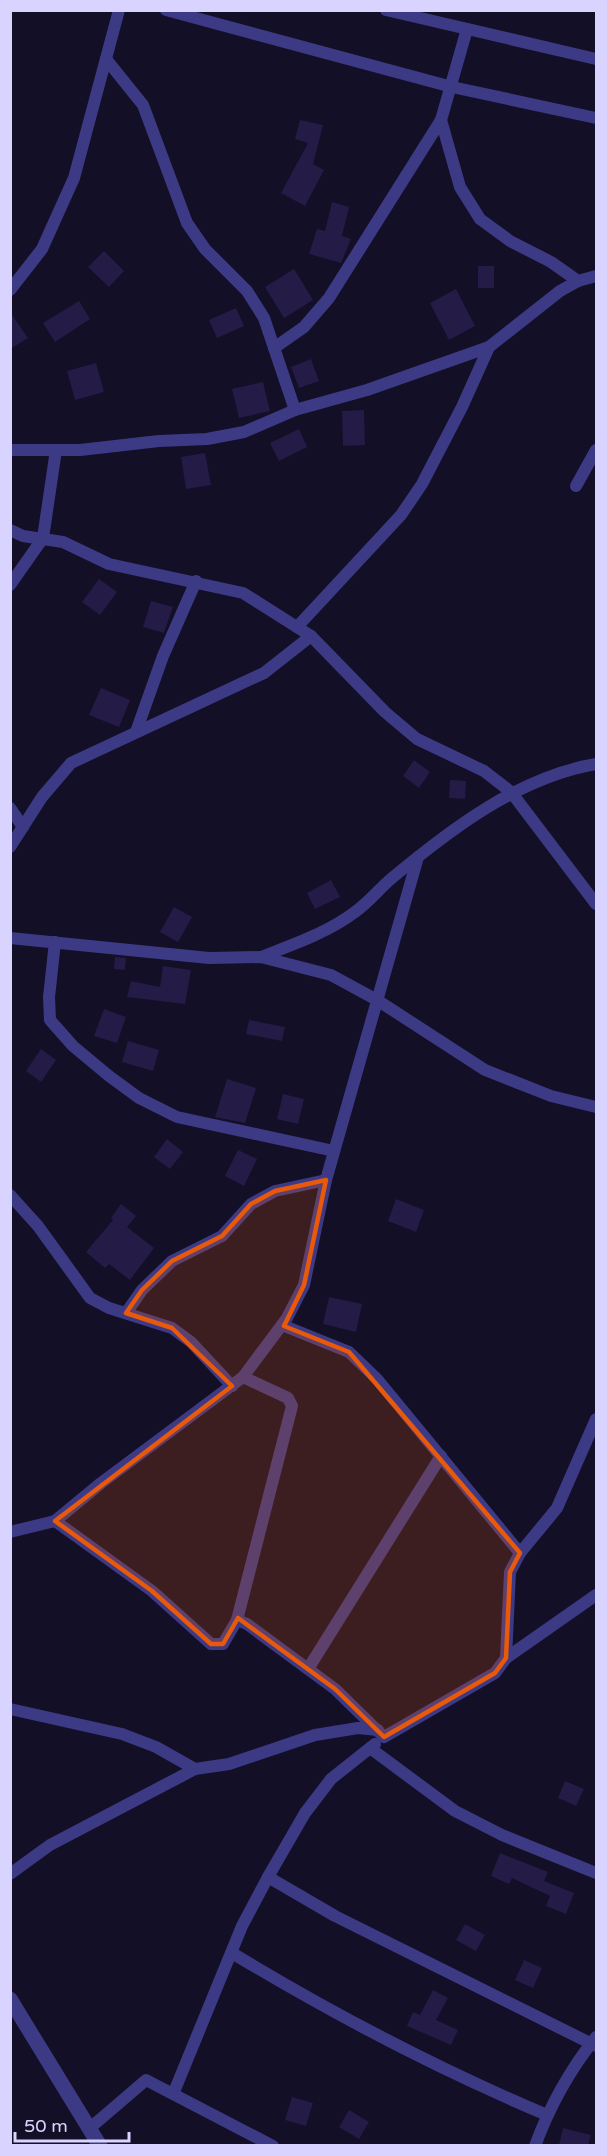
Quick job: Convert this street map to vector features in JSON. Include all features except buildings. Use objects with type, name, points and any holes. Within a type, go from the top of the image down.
[{"type":"street","points":[[10,290],[42,249],[74,178],[119,10]]},
{"type":"street","points":[[166,10],[452,87],[597,118]]},
{"type":"street","points":[[386,10],[597,59]]},
{"type":"street","points":[[274,348],[304,327],[329,298],[441,120],[467,29]]},
{"type":"street","points":[[106,59],[143,105],[187,223],[205,249],[247,291],[264,318],[294,410]]},
{"type":"street","points":[[441,120],[459,187],[480,219],[510,241],[551,262],[578,281]]},
{"type":"street","points":[[10,450],[56,450],[207,439],[244,432],[294,410],[367,390],[489,347],[560,291],[578,281],[595,280]]},
{"type":"street","points":[[297,627],[401,515],[422,484],[489,347]]},
{"type":"street","points":[[10,585],[43,538],[56,450]]},
{"type":"street","points":[[576,486],[597,450]]},
{"type":"street","points":[[10,530],[23,536],[63,542],[109,564],[243,593],[297,627],[311,636],[386,712],[417,739],[484,771],[511,792],[597,904]]},
{"type":"street","points":[[136,732],[163,656],[196,581]]},
{"type":"street","points":[[10,847],[42,796],[71,763],[264,673],[311,636]]},
{"type":"street","points":[[261,957],[312,937],[355,912],[418,857],[511,792],[580,766],[597,764]]},
{"type":"street","points":[[10,808],[23,827]]},
{"type":"street","points":[[10,1532],[55,1521],[101,1483],[243,1377],[282,1325],[304,1285],[326,1180],[418,857]]},
{"type":"street","points":[[10,938],[209,958],[261,957],[331,975],[377,1000],[485,1070],[551,1096],[597,1107]]},
{"type":"street","points":[[55,942],[49,996],[50,1020],[73,1046],[109,1077],[139,1098],[177,1117],[334,1151]]},
{"type":"street","points":[[126,1312],[142,1290],[172,1261],[222,1236],[251,1204],[275,1191],[326,1180]]},
{"type":"street","points":[[10,1195],[38,1226],[90,1298],[172,1328],[191,1342],[232,1386]]},
{"type":"street","points":[[282,1325],[349,1352],[377,1379],[520,1552]]},
{"type":"street","points":[[55,1521],[152,1591],[211,1644],[224,1644],[237,1620],[291,1406],[288,1398],[243,1377]]},
{"type":"street","points":[[506,1658],[510,1572],[520,1552],[557,1508],[597,1419]]},
{"type":"street","points":[[308,1670],[441,1456]]},
{"type":"street","points":[[174,2092],[242,1926],[305,1813],[331,1779],[370,1748],[381,1733],[495,1673],[506,1658],[597,1596]]},
{"type":"street","points":[[237,1620],[252,1628],[335,1689],[381,1733]]},
{"type":"street","points":[[10,1709],[122,1734],[156,1747],[195,1769]]},
{"type":"street","points":[[10,1874],[50,1845],[195,1769],[230,1764],[315,1735],[358,1728],[381,1733]]},
{"type":"street","points":[[370,1748],[454,1811],[502,1835],[597,1873]]},
{"type":"street","points":[[268,1877],[335,1916],[595,2041],[565,2078],[535,2145]]},
{"type":"street","points":[[232,1953],[298,1992],[421,2058],[472,2084],[547,2115]]},
{"type":"street","points":[[10,1999],[100,2145]]},
{"type":"street","points":[[90,2128],[144,2080],[174,2092],[273,2145]]},
{"type":"highlighted area","points":[[326,1180],[304,1285],[284,1326],[349,1352],[520,1553],[510,1572],[506,1658],[495,1673],[384,1737],[335,1689],[238,1618],[223,1644],[211,1644],[152,1591],[55,1521],[232,1386],[172,1328],[126,1313],[142,1290],[172,1261],[222,1236],[251,1204],[275,1191]]}]
